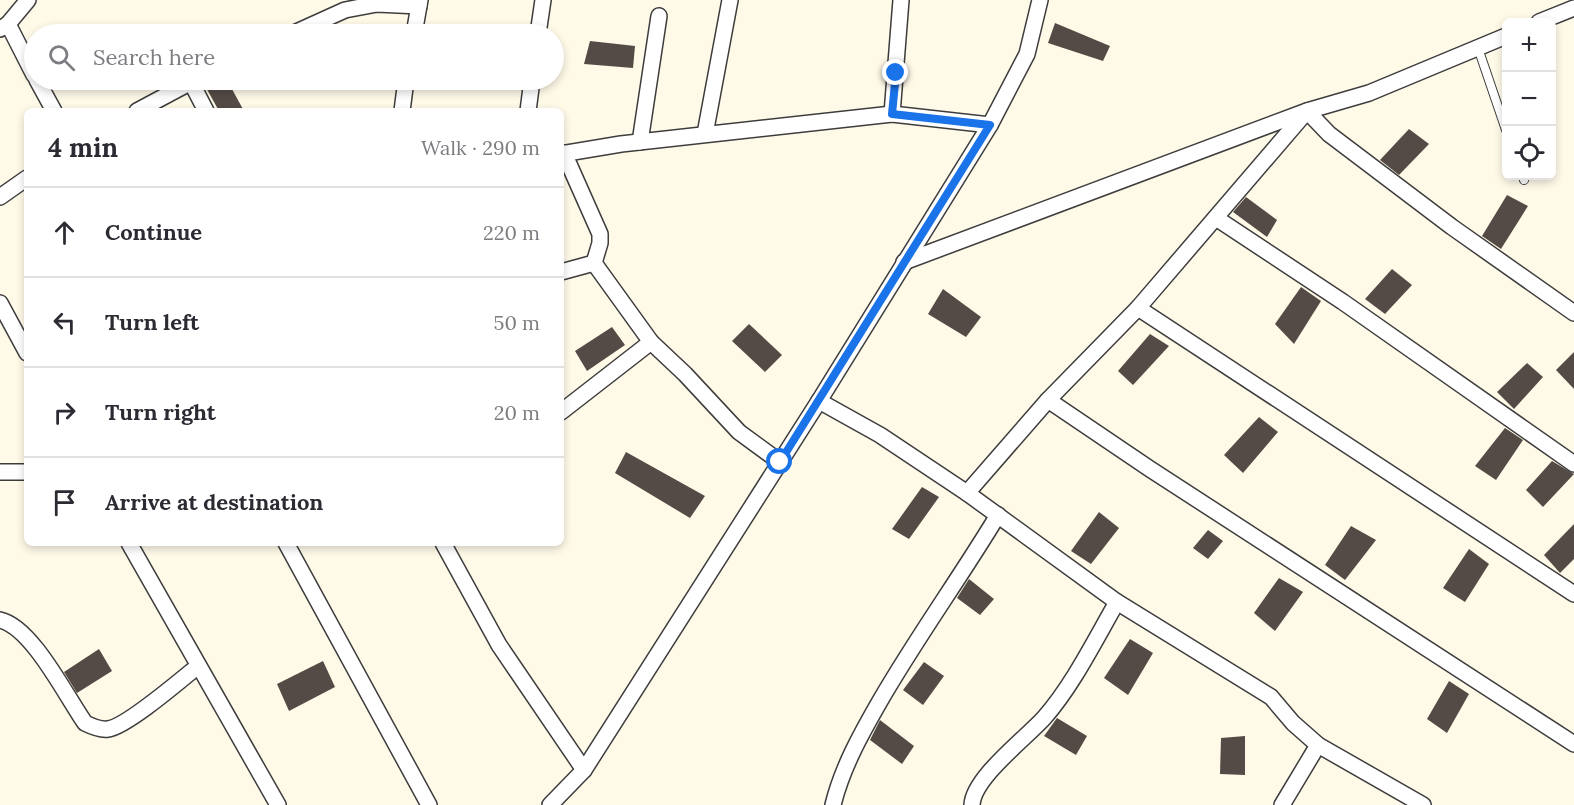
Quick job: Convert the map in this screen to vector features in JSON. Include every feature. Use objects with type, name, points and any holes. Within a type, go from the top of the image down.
[{"type":"street","points":[[24,59],[4,26],[28,0]]},
{"type":"street","points":[[539,24],[543,0]]},
{"type":"street","points":[[705,134],[730,0]]},
{"type":"street","points":[[892,114],[901,0]]},
{"type":"street","points":[[550,805],[584,770],[819,401],[990,125],[1027,54],[1040,0]]},
{"type":"street","points":[[314,24],[345,10],[377,4],[419,3],[416,24]]},
{"type":"street","points":[[1549,18],[1574,8]]},
{"type":"street","points":[[640,142],[659,16]]},
{"type":"street","points":[[904,262],[1307,111],[1369,93],[1502,38]]},
{"type":"street","points":[[42,90],[52,108]]},
{"type":"street","points":[[144,108],[176,90]]},
{"type":"street","points":[[197,90],[205,108]]},
{"type":"street","points":[[402,108],[405,90]]},
{"type":"street","points":[[528,108],[531,90]]},
{"type":"street","points":[[967,493],[1048,400],[1138,308],[1307,111]]},
{"type":"street","points":[[1307,111],[1329,134],[1452,227],[1574,313]]},
{"type":"street","points":[[564,153],[705,134],[892,114],[990,125]]},
{"type":"street","points":[[564,155],[600,234],[600,243],[594,263]]},
{"type":"street","points":[[0,197],[24,180]]},
{"type":"street","points":[[1216,218],[1343,302],[1574,464]]},
{"type":"street","points":[[564,271],[594,263]]},
{"type":"street","points":[[594,263],[651,342],[685,374],[739,432],[780,462]]},
{"type":"street","points":[[0,303],[24,347]]},
{"type":"street","points":[[1138,308],[1574,594]]},
{"type":"street","points":[[564,410],[651,342]]},
{"type":"street","points":[[1048,400],[1150,469],[1574,744]]},
{"type":"street","points":[[819,401],[880,435],[967,493],[1117,602],[1271,696],[1293,723],[1318,745],[1422,805]]},
{"type":"street","points":[[0,472],[24,472]]},
{"type":"street","points":[[832,805],[866,726],[906,658],[998,515]]},
{"type":"street","points":[[131,546],[278,805]]},
{"type":"street","points":[[288,546],[429,805]]},
{"type":"street","points":[[445,546],[499,645],[584,770]]},
{"type":"street","points":[[971,804],[977,789],[1000,760],[1044,717],[1086,658],[1117,602]]},
{"type":"street","points":[[1,623],[20,630],[33,644],[86,723],[96,729],[110,729],[127,720],[198,666]]},
{"type":"street","points":[[1282,805],[1318,745]]},
{"type":"lane","points":[[1478,48],[1505,126]]},
{"type":"building","points":[[1055,23],[1110,46],[1103,61],[1048,43]]},
{"type":"building","points":[[590,41],[635,46],[633,68],[584,64]]},
{"type":"building","points":[[207,90],[232,90],[242,108],[217,108]]},
{"type":"building","points":[[1409,129],[1429,144],[1399,175],[1380,160]]},
{"type":"building","points":[[1507,195],[1528,206],[1501,249],[1482,236]]},
{"type":"building","points":[[1246,197],[1277,220],[1267,237],[1233,212]]},
{"type":"building","points":[[1392,269],[1412,285],[1385,314],[1365,299]]},
{"type":"building","points":[[1301,287],[1321,301],[1294,344],[1275,324]]},
{"type":"building","points":[[943,289],[981,317],[966,337],[928,314]]},
{"type":"building","points":[[749,324],[782,355],[765,372],[732,341]]},
{"type":"building","points":[[612,327],[625,345],[587,371],[575,351]]},
{"type":"building","points":[[1150,334],[1169,346],[1133,385],[1118,371]]},
{"type":"building","points":[[1574,352],[1574,389],[1556,370]]},
{"type":"building","points":[[1527,363],[1543,377],[1514,409],[1497,392]]},
{"type":"building","points":[[1259,417],[1278,432],[1243,473],[1224,455]]},
{"type":"building","points":[[1505,428],[1523,440],[1496,480],[1475,466]]},
{"type":"building","points":[[626,452],[705,496],[690,518],[615,473]]},
{"type":"building","points":[[1552,461],[1574,474],[1543,507],[1526,490]]},
{"type":"building","points":[[922,487],[939,497],[909,539],[892,529]]},
{"type":"building","points":[[1099,512],[1119,528],[1091,564],[1071,551]]},
{"type":"building","points":[[1574,524],[1574,559],[1560,573],[1544,555]]},
{"type":"building","points":[[1351,526],[1376,540],[1345,580],[1325,565]]},
{"type":"building","points":[[1208,530],[1223,541],[1208,559],[1193,548]]},
{"type":"building","points":[[1469,549],[1489,564],[1465,602],[1443,588]]},
{"type":"building","points":[[1279,578],[1303,592],[1275,631],[1254,613]]},
{"type":"building","points":[[969,579],[994,599],[980,615],[957,598]]},
{"type":"building","points":[[1130,639],[1153,653],[1128,695],[1104,678]]},
{"type":"building","points":[[99,649],[112,671],[77,693],[64,672]]},
{"type":"building","points":[[323,661],[335,687],[289,711],[277,684]]},
{"type":"building","points":[[924,662],[944,676],[923,705],[903,690]]},
{"type":"building","points":[[1449,681],[1469,694],[1447,733],[1427,719]]},
{"type":"building","points":[[1057,718],[1087,736],[1076,755],[1044,736]]},
{"type":"building","points":[[880,720],[914,746],[902,764],[870,740]]},
{"type":"building","points":[[1245,736],[1245,775],[1220,774],[1221,738]]},
{"type":"route","points":[[780,462],[990,125],[892,114],[896,73]]}]
